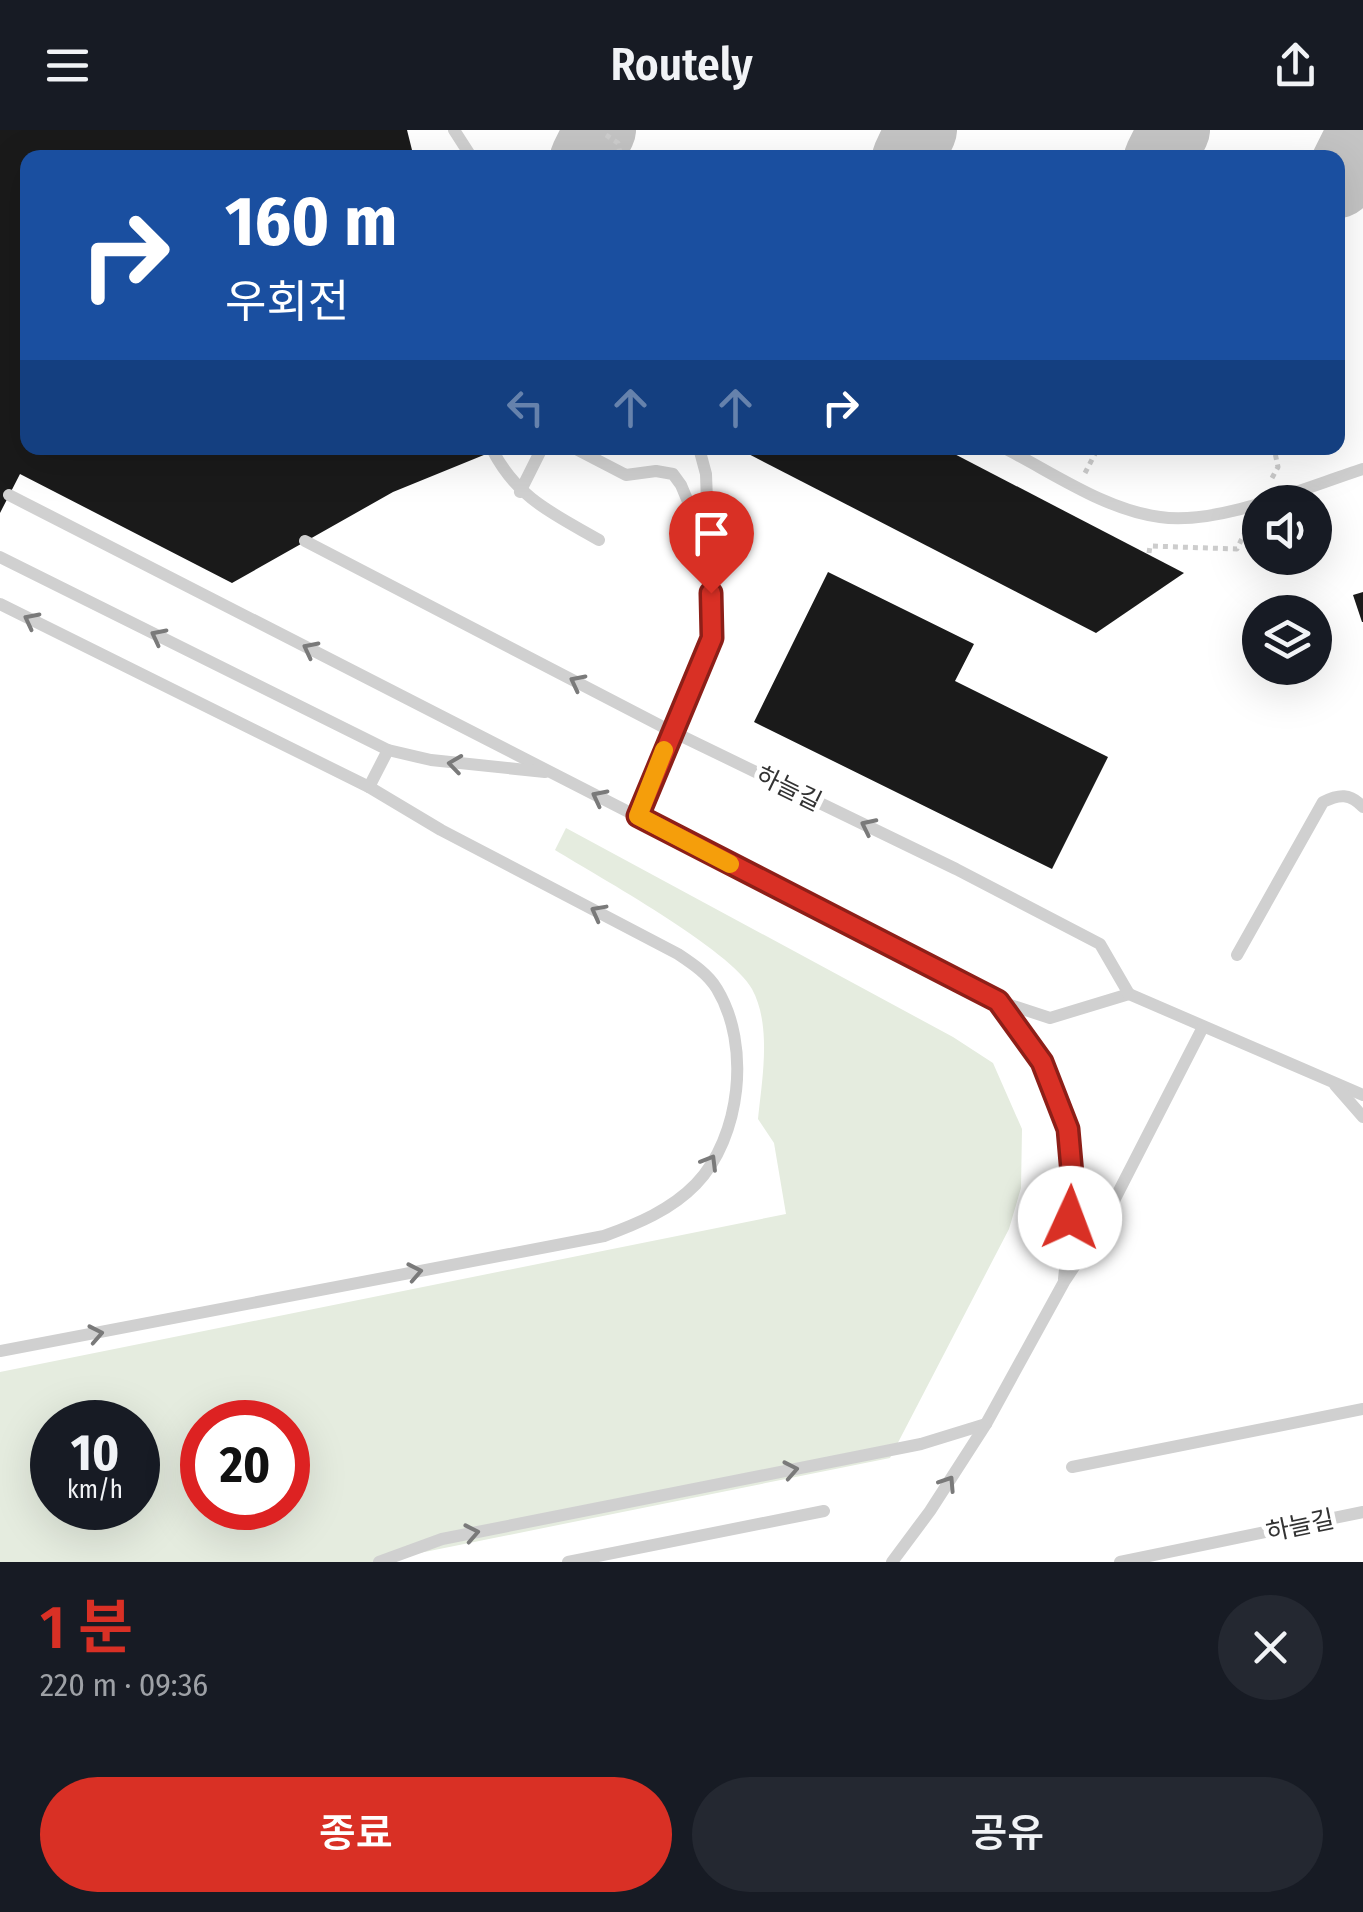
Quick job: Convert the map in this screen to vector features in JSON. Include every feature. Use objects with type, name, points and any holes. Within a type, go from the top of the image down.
[{"type":"lane","points":[[495,455],[520,492],[599,540]]},
{"type":"lane","points":[[520,492],[538,455]]},
{"type":"lane","points":[[587,455],[626,476],[656,471],[672,474],[682,485],[709,554]]},
{"type":"lane","points":[[638,816],[712,638],[706,474],[701,455]]},
{"type":"lane","points":[[1018,455],[1111,502],[1163,518],[1223,513],[1363,469]]},
{"type":"lane","points":[[9,495],[998,1001],[1050,1018],[1129,994],[1362,1094]]},
{"type":"lane","name":"하늘길","points":[[305,541],[667,729],[956,869],[1100,944],[1129,994]]},
{"type":"lane","points":[[0,557],[388,750],[431,760],[552,773]]},
{"type":"lane","points":[[0,604],[370,787],[441,830],[678,954],[702,970],[718,990],[730,1019],[738,1086],[714,1158],[697,1183],[638,1224],[604,1236],[0,1351]]},
{"type":"lane","points":[[370,787],[388,750]]},
{"type":"lane","points":[[1237,955],[1323,802],[1345,795],[1363,807]]},
{"type":"lane","points":[[998,1001],[1042,1062],[1068,1129],[1073,1186],[1064,1282]]},
{"type":"lane","points":[[892,1562],[930,1512],[986,1424],[1064,1282],[1101,1226],[1203,1027]]},
{"type":"lane","points":[[1331,1080],[1363,1117]]},
{"type":"lane","points":[[1072,1467],[1363,1408]]},
{"type":"lane","points":[[379,1562],[442,1539],[921,1444],[986,1424]]},
{"type":"lane","points":[[568,1562],[824,1510]]},
{"type":"lane","name":"하늘길","points":[[1120,1562],[1363,1512]]},
{"type":"path","points":[[606,136],[618,143],[620,150]]},
{"type":"path","points":[[1270,484],[1278,466],[1276,455]]},
{"type":"path","points":[[1149,554],[1150,546],[1236,549],[1242,537]]},
{"type":"shaded area","points":[[566,828],[953,1037],[993,1063],[1022,1129],[1021,1188],[1009,1229],[890,1458],[375,1562],[0,1562],[0,1372],[786,1214],[774,1143],[758,1119],[764,1036],[752,989],[719,955],[555,850]]},
{"type":"building","points":[[0,130],[407,130],[412,150],[20,150],[20,455],[484,455],[393,492],[232,583],[20,474],[0,513]]},
{"type":"building","points":[[751,455],[956,455],[1184,573],[1096,633]]},
{"type":"building","points":[[828,572],[974,644],[955,681],[1108,757],[1052,869],[754,722]]},
{"type":"building","points":[[1363,592],[1363,622],[1362,622],[1353,595]]},
{"type":"taxiway","points":[[590,150],[600,130]]},
{"type":"taxiway","points":[[912,150],[921,130]]},
{"type":"taxiway","points":[[1164,150],[1174,130]]},
{"type":"taxiway","points":[[1345,168],[1363,132]]},
{"type":"slow traffic","points":[[664,750],[638,816],[730,864]]},
{"type":"route","points":[[711,593],[712,638],[704,663],[638,816],[998,1001],[1042,1062],[1068,1129],[1073,1186],[1070,1218]]}]
